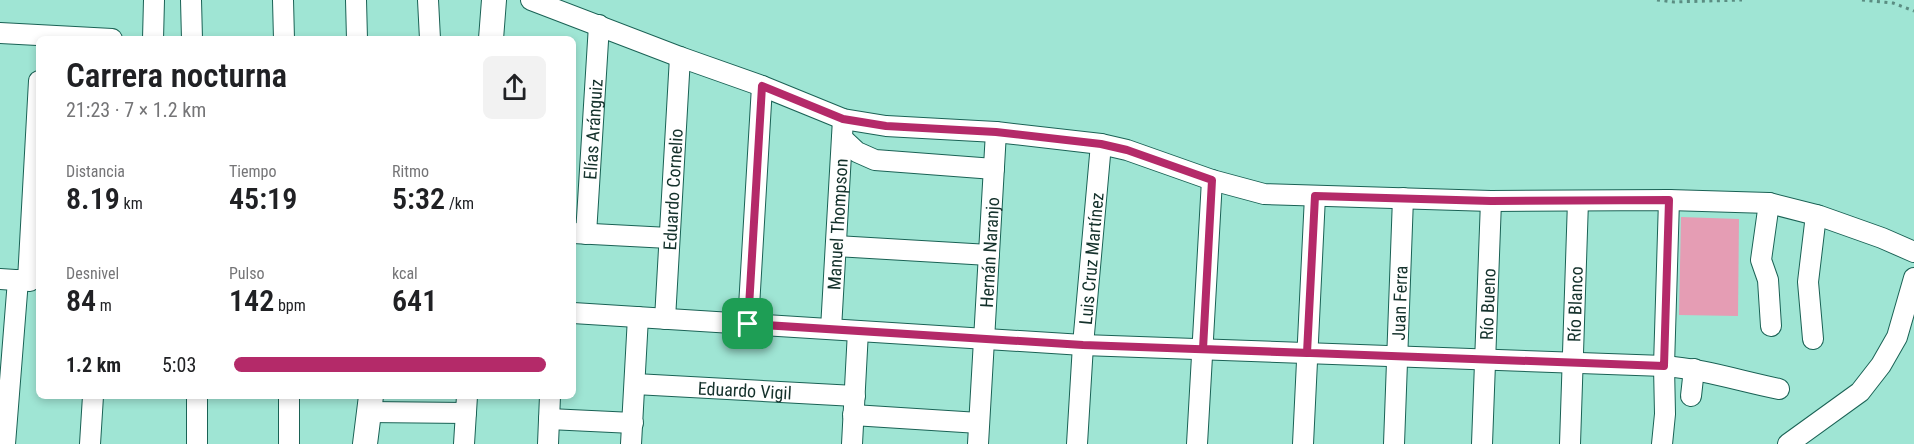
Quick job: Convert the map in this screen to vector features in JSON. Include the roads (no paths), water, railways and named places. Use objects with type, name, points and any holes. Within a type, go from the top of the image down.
[{"type":"main road","points":[[491,36],[494,0]]},
{"type":"main road","points":[[365,444],[369,404]]},
{"type":"street","points":[[153,36],[154,0]]},
{"type":"street","points":[[191,0],[192,36]]},
{"type":"street","points":[[283,0],[284,36]]},
{"type":"street","points":[[356,0],[357,36]]},
{"type":"street","points":[[428,0],[429,36]]},
{"type":"street","points":[[531,0],[762,86],[843,128],[886,126],[996,132],[1101,144],[1127,150],[1212,180],[1264,194],[1491,201],[1669,200],[1769,203],[1816,215],[1914,252]]},
{"type":"street","name":"Elías Aránguiz","points":[[579,233],[599,25]]},
{"type":"street","points":[[0,33],[36,37]]},
{"type":"street","name":"Eduardo Cornelio","points":[[665,319],[680,57]]},
{"type":"street","points":[[748,324],[762,86]]},
{"type":"street","points":[[4,444],[36,114]]},
{"type":"street","points":[[843,128],[857,152],[875,160],[994,169]]},
{"type":"street","name":"Manuel Thompson","points":[[831,329],[843,128]]},
{"type":"street","name":"Hernán Naranjo","points":[[978,444],[996,132]]},
{"type":"street","name":"Luis Cruz Martínez","points":[[1077,444],[1083,345],[1101,144]]},
{"type":"street","points":[[1197,444],[1212,180]]},
{"type":"street","points":[[1303,444],[1315,196]]},
{"type":"street","name":"Juan Ferra","points":[[1394,444],[1403,198]]},
{"type":"street","points":[[1662,444],[1665,414],[1664,366],[1669,200]]},
{"type":"street","name":"Río Bueno","points":[[1482,444],[1491,201]]},
{"type":"street","name":"Río Blanco","points":[[1570,444],[1578,201]]},
{"type":"street","points":[[1769,203],[1761,260],[1768,280],[1771,326]]},
{"type":"street","points":[[1813,339],[1808,282],[1816,215]]},
{"type":"street","points":[[579,233],[669,238]]},
{"type":"street","points":[[836,246],[989,255]]},
{"type":"street","points":[[1788,444],[1860,392],[1881,365],[1897,337],[1914,278]]},
{"type":"street","points":[[576,314],[1083,345],[1664,366],[1694,369],[1779,389]]},
{"type":"street","points":[[632,444],[639,317]]},
{"type":"street","points":[[852,444],[858,331]]},
{"type":"street","points":[[1691,396],[1694,369]]},
{"type":"street","name":"Eduardo Vigil","points":[[635,384],[854,405],[979,423]]},
{"type":"street","points":[[90,444],[93,399]]},
{"type":"street","points":[[196,399],[197,444]]},
{"type":"street","points":[[289,399],[289,444]]},
{"type":"street","points":[[548,444],[550,399]]},
{"type":"street","points":[[369,404],[466,405],[464,444]]},
{"type":"street","points":[[549,419],[633,423]]}]
